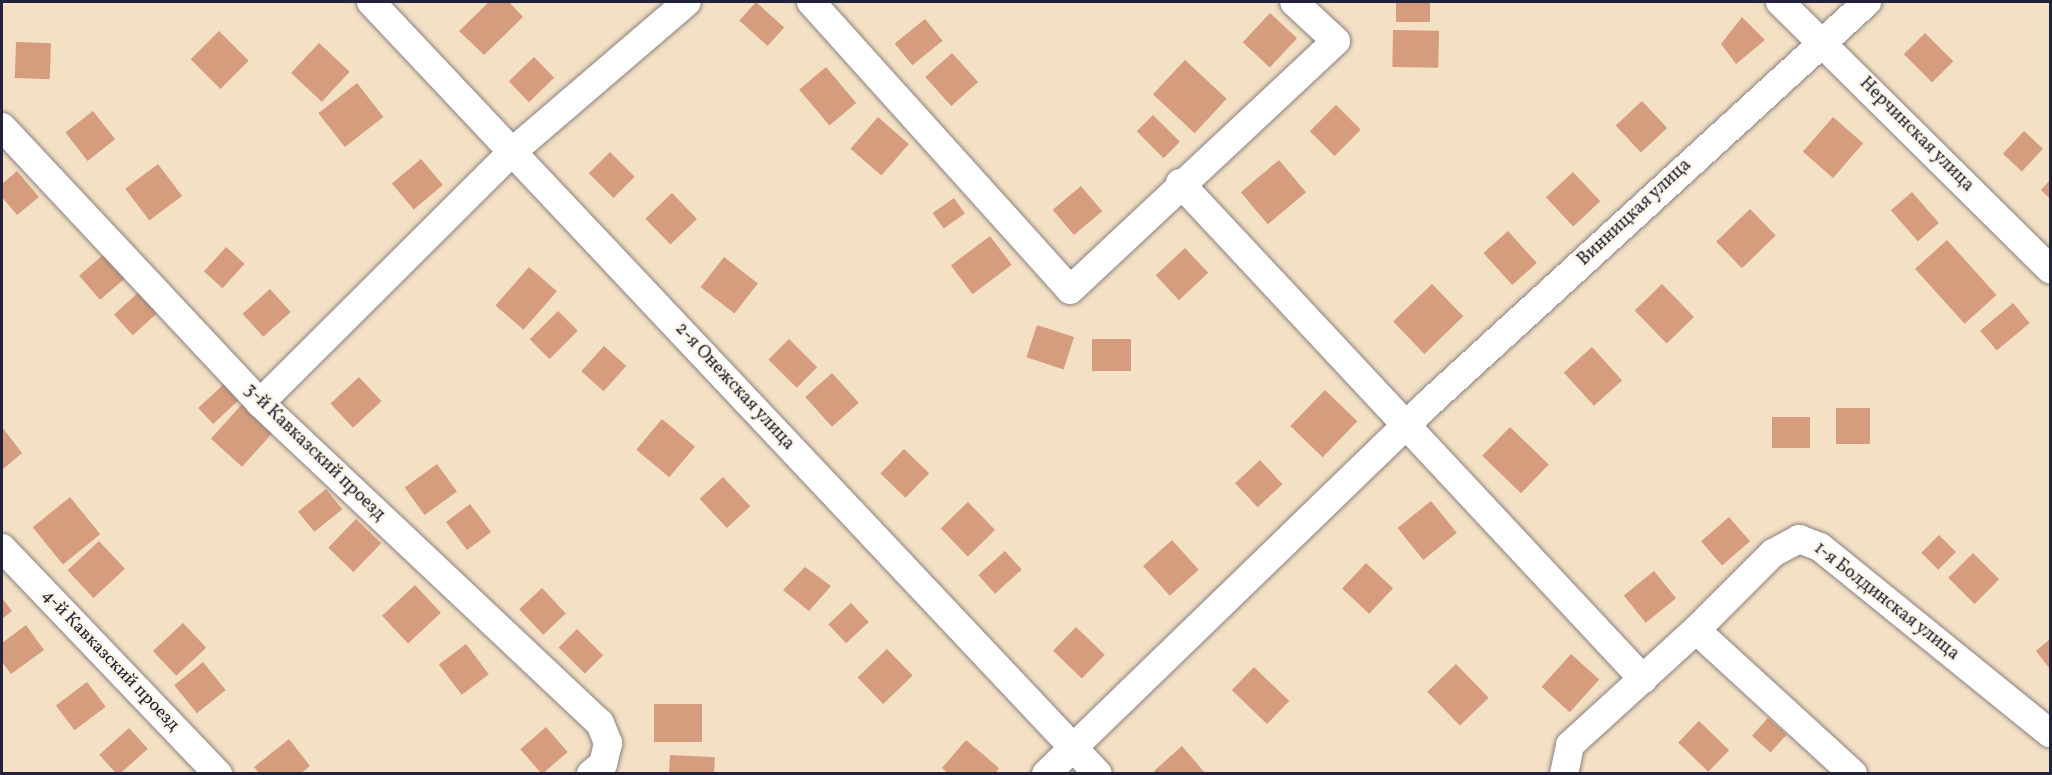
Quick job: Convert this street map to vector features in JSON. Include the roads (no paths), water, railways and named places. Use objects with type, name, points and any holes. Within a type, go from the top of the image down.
[{"type":"street","name":"2-я Онежская улица","points":[[371,2],[1098,774]]},
{"type":"street","points":[[260,403],[512,152],[687,2]]},
{"type":"street","points":[[811,2],[1070,290],[1180,183],[1336,41],[1294,2]]},
{"type":"street","name":"Нерчинская улица","points":[[1780,2],[1821,40],[2050,269]]},
{"type":"street","name":"Винницкая улица","points":[[1046,774],[1404,427],[1821,40],[1867,2]]},
{"type":"street","name":"3-й Кавказский проезд","points":[[2,127],[260,403],[600,723],[609,743],[603,764],[591,774]]},
{"type":"street","points":[[1180,183],[1404,427],[1643,680]]},
{"type":"street","name":"1-я Болдинская улица","points":[[1564,774],[1570,745],[1696,630],[1773,553],[1799,539],[1820,547],[2050,734]]},
{"type":"street","name":"4-й Кавказский проезд","points":[[2,548],[218,774]]},
{"type":"street","points":[[1696,630],[1853,774]]}]
